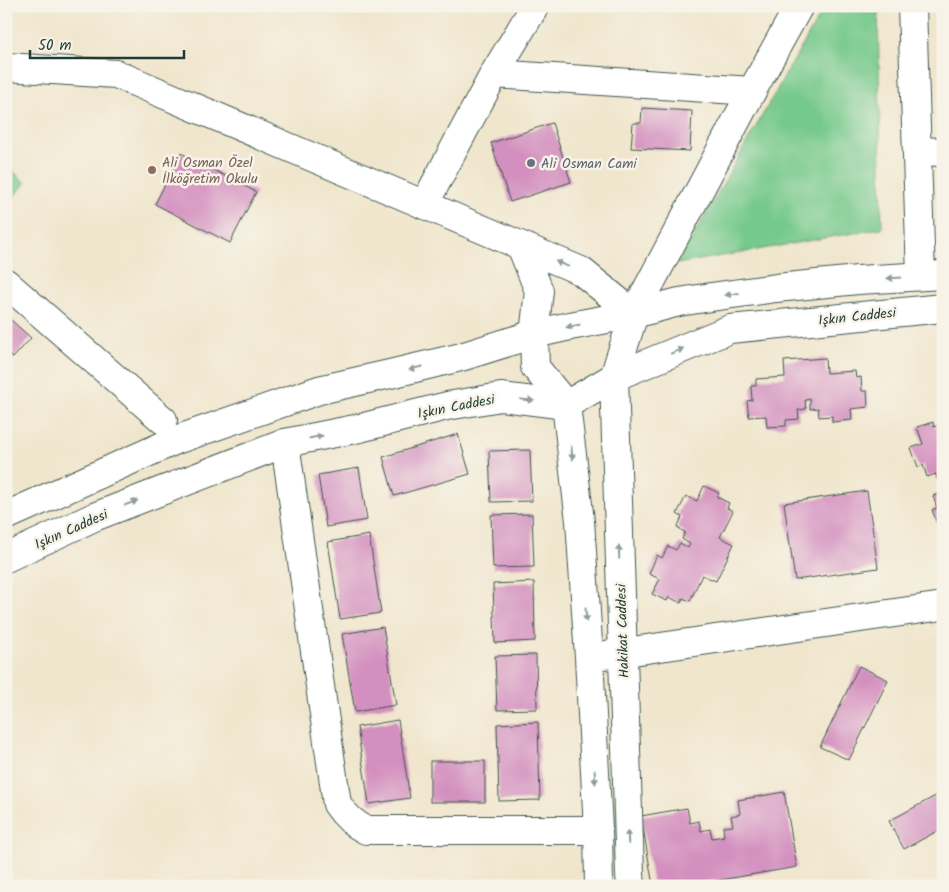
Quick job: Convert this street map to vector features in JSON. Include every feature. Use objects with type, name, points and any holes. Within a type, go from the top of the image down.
[{"type":"street","points":[[424,204],[494,74],[535,6]]},
{"type":"street","name":"Hakikat Caddesi","points":[[631,886],[614,377],[634,314],[799,6]]},
{"type":"street","points":[[6,516],[176,440],[319,390],[461,357],[534,334],[634,314],[679,302],[858,280],[932,276],[930,151],[912,6]]},
{"type":"street","points":[[6,68],[116,74],[581,271],[634,314]]},
{"type":"street","points":[[494,74],[752,91]]},
{"type":"street","points":[[521,246],[539,291],[534,334],[535,366],[566,405],[580,521],[589,657],[599,886]]},
{"type":"street","points":[[6,283],[163,420]]},
{"type":"street","name":"Işkın Caddesi","points":[[6,558],[94,518],[285,443],[360,428],[447,406],[501,398],[566,405],[614,377],[730,329],[943,308]]},
{"type":"street","points":[[285,443],[337,804],[343,813],[358,826],[366,830],[598,830]]},
{"type":"street","points":[[589,657],[943,606]]},
{"type":"green space","points":[[825,6],[878,6],[882,228],[677,264]]},
{"type":"green space","points":[[6,165],[26,183],[6,205]]},
{"type":"building","points":[[642,108],[692,111],[690,151],[631,148],[633,123],[641,123]]},
{"type":"building","name":"Ali Osman Cami","points":[[552,123],[571,182],[510,202],[491,143]]},
{"type":"building","points":[[181,153],[256,192],[230,243],[155,204]]},
{"type":"building","points":[[6,319],[9,322],[11,320],[31,338],[13,358],[6,352]]},
{"type":"building","points":[[825,358],[826,373],[855,371],[856,378],[861,377],[862,391],[867,391],[868,407],[851,409],[852,420],[832,422],[832,416],[819,417],[818,408],[810,409],[810,399],[805,400],[806,409],[798,410],[799,419],[786,420],[786,426],[767,427],[766,416],[749,417],[747,401],[752,400],[751,386],[756,386],[756,379],[785,377],[784,361]]},
{"type":"building","points":[[933,422],[934,427],[943,423],[943,480],[938,481],[936,474],[927,477],[923,465],[918,467],[911,448],[923,444],[917,427]]},
{"type":"building","points":[[458,434],[470,474],[394,496],[383,457]]},
{"type":"building","points":[[530,450],[532,501],[491,502],[489,451]]},
{"type":"building","points":[[359,468],[367,520],[326,527],[318,475]]},
{"type":"building","points":[[943,484],[943,527],[939,528],[932,510],[937,508],[933,496],[942,493],[940,485]]},
{"type":"building","points":[[704,486],[719,493],[717,497],[729,503],[727,508],[733,511],[720,537],[734,544],[716,581],[702,575],[690,601],[683,598],[681,603],[669,597],[667,601],[652,594],[660,579],[649,574],[657,555],[662,558],[668,546],[676,550],[680,543],[688,548],[690,544],[682,539],[685,532],[677,528],[682,517],[677,514],[686,496],[697,501]]},
{"type":"building","points":[[867,491],[878,568],[795,580],[784,503]]},
{"type":"building","points":[[532,514],[534,567],[493,568],[491,515]]},
{"type":"building","points":[[369,535],[381,613],[340,619],[328,542]]},
{"type":"building","points":[[534,582],[535,641],[495,643],[493,584]]},
{"type":"building","points":[[383,627],[396,705],[355,712],[342,634]]},
{"type":"building","points":[[536,655],[537,709],[497,710],[495,656]]},
{"type":"building","points":[[859,666],[888,680],[849,760],[820,747]]},
{"type":"building","points":[[398,720],[410,798],[369,804],[357,727]]},
{"type":"building","points":[[538,722],[540,800],[499,801],[497,724]]},
{"type":"building","points":[[430,761],[485,761],[485,802],[430,802]]},
{"type":"building","points":[[784,792],[797,867],[684,886],[653,886],[641,816],[687,808],[690,823],[699,821],[701,831],[710,829],[712,838],[724,836],[723,827],[733,826],[731,816],[740,814],[738,800]]},
{"type":"building","points":[[943,792],[943,828],[904,849],[889,821]]},
{"type":"place","name":"Ali Osman Cami","points":[[531,163]]},
{"type":"place","name":"Ali Osman Özel İlköğretim Okulu","points":[[152,170]]}]
